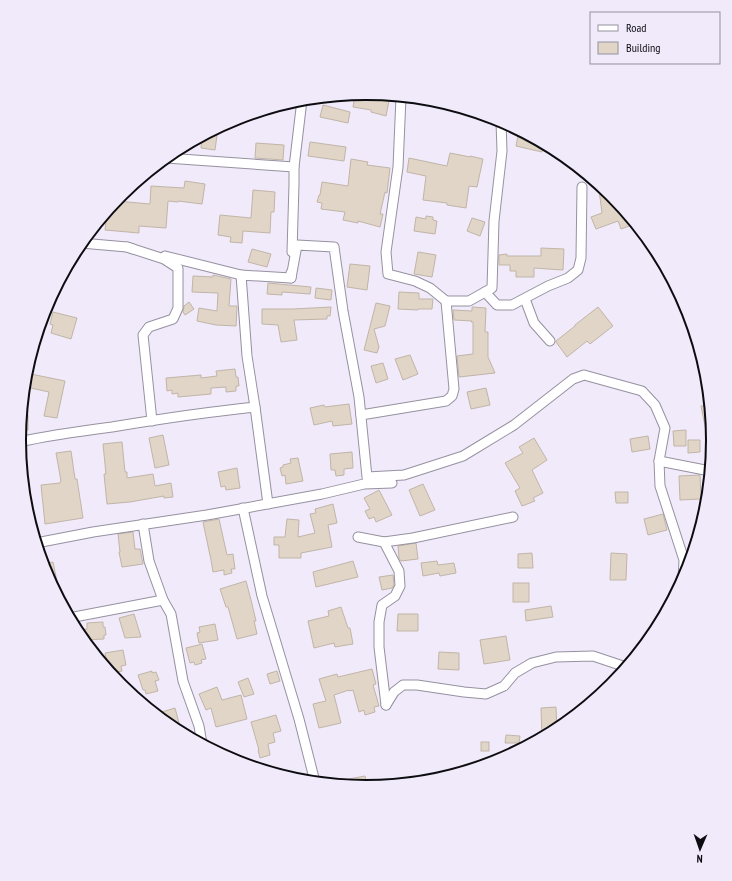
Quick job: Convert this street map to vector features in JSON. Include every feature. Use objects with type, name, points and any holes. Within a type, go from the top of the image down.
[{"type":"street","points":[[400,102],[398,167],[386,252],[388,274],[415,281],[430,288],[446,301],[469,301],[492,288],[494,220],[502,151],[501,129]]},
{"type":"street","points":[[291,278],[294,167],[301,107]]},
{"type":"street","points":[[176,159],[294,167]]},
{"type":"street","points":[[485,292],[497,305],[512,305],[548,286],[568,278],[578,270],[581,258],[582,187]]},
{"type":"street","points":[[89,244],[127,247],[241,275],[291,278]]},
{"type":"street","points":[[291,278],[297,245],[334,247],[343,311],[359,397],[367,477],[404,475],[463,456],[514,426],[573,379],[584,375],[642,391],[655,405],[665,428],[659,461],[660,486],[684,561]]},
{"type":"street","points":[[127,247],[164,259],[178,268],[178,308],[173,319],[149,328],[143,335],[152,420]]},
{"type":"street","points":[[241,275],[247,356],[268,504]]},
{"type":"street","points":[[525,299],[534,323],[550,341]]},
{"type":"street","points":[[361,415],[446,401],[452,396],[454,389],[446,301]]},
{"type":"street","points":[[26,441],[152,420],[255,407]]},
{"type":"street","points":[[659,461],[704,470]]},
{"type":"street","points":[[42,542],[93,532],[207,515],[322,494],[364,484],[392,482]]},
{"type":"street","points":[[243,508],[262,596],[299,719],[314,776]]},
{"type":"street","points":[[358,537],[384,542],[413,538],[513,517]]},
{"type":"street","points":[[143,524],[149,561],[163,600],[171,614],[182,681],[199,726],[201,737]]},
{"type":"street","points":[[384,542],[399,570],[400,586],[395,596],[382,605],[379,622],[379,647],[386,705],[394,692],[403,685],[417,685],[486,694],[504,686],[515,673],[532,663],[556,657],[593,656],[622,666]]},
{"type":"street","points":[[76,617],[163,600]]},
{"type":"building","points":[[354,101],[389,101],[386,116],[371,112],[371,110],[353,107]]},
{"type":"building","points":[[323,105],[350,112],[348,123],[320,117]]},
{"type":"building","points":[[217,136],[215,150],[201,148],[201,143]]},
{"type":"building","points":[[518,137],[542,150],[542,152],[516,146]]},
{"type":"building","points":[[310,142],[346,147],[344,161],[308,156]]},
{"type":"building","points":[[256,143],[284,145],[283,160],[255,158]]},
{"type":"building","points":[[450,153],[483,159],[477,187],[469,186],[466,208],[447,205],[447,203],[423,200],[426,176],[407,172],[409,158],[447,166]]},
{"type":"building","points":[[351,159],[368,162],[367,165],[390,168],[387,193],[385,192],[380,214],[383,214],[380,227],[358,221],[358,223],[343,220],[345,212],[321,209],[322,203],[317,202],[320,195],[322,182],[348,186]]},
{"type":"building","points":[[185,181],[205,184],[202,204],[168,201],[166,228],[139,226],[139,233],[105,230],[106,221],[124,202],[150,204],[151,186],[184,188]]},
{"type":"building","points":[[253,190],[275,192],[274,212],[271,212],[270,233],[243,231],[242,243],[230,242],[231,237],[218,235],[220,215],[251,218]]},
{"type":"building","points":[[600,194],[630,226],[621,229],[618,221],[596,229],[591,217],[602,213]]},
{"type":"building","points":[[426,216],[433,217],[433,220],[437,221],[435,234],[414,231],[416,217],[426,219]]},
{"type":"building","points":[[472,218],[485,222],[480,236],[467,231]]},
{"type":"building","points":[[541,248],[564,249],[563,270],[534,268],[534,277],[516,277],[516,271],[510,271],[510,265],[499,265],[499,255],[541,256]]},
{"type":"building","points":[[252,249],[271,254],[267,267],[248,262]]},
{"type":"building","points":[[418,252],[436,255],[432,277],[414,274]]},
{"type":"building","points":[[350,264],[370,266],[367,290],[347,287]]},
{"type":"building","points":[[213,275],[231,279],[229,306],[237,306],[236,326],[216,325],[197,321],[199,308],[217,311],[218,293],[192,292],[193,276],[213,277]]},
{"type":"building","points":[[268,283],[311,287],[310,294],[282,292],[282,295],[267,294]]},
{"type":"building","points":[[316,288],[332,290],[331,300],[315,298]]},
{"type":"building","points":[[399,292],[419,293],[419,299],[433,299],[432,309],[398,309]]},
{"type":"building","points":[[189,302],[194,309],[185,315],[183,312],[184,306]]},
{"type":"building","points":[[376,303],[390,306],[385,326],[374,329],[379,347],[377,353],[364,350]]},
{"type":"building","points":[[331,307],[330,316],[327,316],[327,319],[294,320],[297,340],[281,342],[278,325],[262,324],[262,309]]},
{"type":"building","points":[[472,307],[486,308],[485,332],[488,332],[488,357],[495,373],[459,377],[457,356],[473,354],[473,322],[454,320],[453,310],[472,311]]},
{"type":"building","points":[[598,307],[613,326],[590,344],[587,341],[567,357],[556,341]]},
{"type":"building","points":[[53,312],[77,318],[71,339],[51,333],[53,325],[50,324]]},
{"type":"building","points":[[410,355],[418,374],[403,380],[395,359]]},
{"type":"building","points":[[383,363],[388,379],[376,383],[371,366]]},
{"type":"building","points":[[235,369],[239,386],[236,386],[236,391],[226,392],[226,387],[211,388],[211,394],[178,397],[178,393],[172,394],[172,390],[167,391],[166,378],[201,375],[201,378],[217,376],[216,371]]},
{"type":"building","points":[[33,374],[65,381],[57,418],[44,416],[49,392],[30,388]]},
{"type":"building","points":[[486,388],[490,405],[471,409],[467,392]]},
{"type":"building","points":[[349,404],[352,424],[333,426],[332,421],[314,425],[310,408],[324,405],[325,407]]},
{"type":"building","points":[[701,406],[704,406],[705,428]]},
{"type":"building","points":[[27,415],[28,415],[28,430],[26,430]]},
{"type":"building","points":[[686,430],[686,446],[674,446],[673,431]]},
{"type":"building","points":[[163,435],[169,465],[155,468],[149,438]]},
{"type":"building","points":[[648,436],[650,449],[632,452],[630,439]]},
{"type":"building","points":[[534,438],[547,460],[532,470],[543,493],[533,498],[535,501],[522,506],[515,491],[520,488],[505,463],[523,453],[519,447]]},
{"type":"building","points":[[688,440],[700,440],[700,452],[688,453]]},
{"type":"building","points":[[122,442],[127,478],[153,474],[155,486],[171,483],[173,497],[164,498],[164,496],[130,502],[107,504],[103,444]]},
{"type":"building","points":[[71,451],[83,518],[45,524],[41,485],[60,483],[61,481],[56,453]]},
{"type":"building","points":[[352,452],[353,468],[344,469],[344,475],[336,476],[335,470],[331,470],[330,454]]},
{"type":"building","points":[[298,458],[303,481],[286,484],[285,475],[282,476],[280,468],[283,467],[283,465],[291,463],[290,459]]},
{"type":"building","points":[[237,468],[240,488],[226,490],[225,486],[221,487],[218,472]]},
{"type":"building","points":[[700,475],[700,499],[680,500],[679,476]]},
{"type":"building","points":[[423,484],[435,510],[420,516],[409,490]]},
{"type":"building","points":[[379,490],[392,515],[376,522],[374,517],[369,519],[365,511],[370,509],[364,498]]},
{"type":"building","points":[[615,492],[628,492],[628,503],[616,503]]},
{"type":"building","points":[[333,504],[337,523],[328,525],[332,547],[301,553],[301,558],[279,558],[279,545],[274,545],[274,537],[285,537],[287,519],[299,520],[298,537],[315,533],[310,514],[316,513],[315,509]]},
{"type":"building","points":[[663,514],[667,530],[648,535],[644,519]]},
{"type":"building","points":[[219,519],[227,555],[233,554],[235,569],[231,569],[232,573],[224,575],[224,570],[213,572],[203,522]]},
{"type":"building","points":[[133,532],[135,549],[140,549],[143,564],[122,567],[118,534]]},
{"type":"building","points":[[416,543],[418,559],[401,561],[399,558],[398,546]]},
{"type":"building","points":[[532,553],[533,568],[518,568],[518,554]]},
{"type":"building","points":[[611,553],[627,554],[626,580],[610,580]]},
{"type":"building","points":[[353,561],[358,577],[316,587],[313,572]]},
{"type":"building","points":[[437,561],[438,565],[454,563],[456,573],[440,576],[439,573],[423,576],[421,563]]},
{"type":"building","points":[[53,562],[57,583],[52,571],[49,563]]},
{"type":"building","points":[[393,575],[394,585],[392,588],[382,590],[379,577]]},
{"type":"building","points":[[246,581],[256,621],[254,621],[257,634],[237,639],[228,607],[226,607],[220,589]]},
{"type":"building","points":[[513,583],[529,583],[529,602],[513,602]]},
{"type":"building","points":[[551,606],[553,617],[526,621],[525,610]]},
{"type":"building","points":[[341,607],[348,628],[350,628],[353,644],[335,647],[334,643],[314,648],[308,621],[329,616],[328,611]]},
{"type":"building","points":[[134,614],[141,637],[125,638],[119,618]]},
{"type":"building","points":[[398,614],[418,614],[418,631],[397,631]]},
{"type":"building","points":[[103,622],[106,635],[104,635],[104,639],[91,640],[83,630],[87,629],[87,623]]},
{"type":"building","points":[[215,624],[218,640],[199,643],[197,633],[200,632],[199,627]]},
{"type":"building","points":[[506,636],[510,660],[484,664],[480,640]]},
{"type":"building","points":[[202,644],[206,659],[201,660],[202,663],[195,665],[194,662],[190,663],[186,648]]},
{"type":"building","points":[[123,650],[126,665],[121,666],[122,671],[117,672],[110,665],[106,660],[105,653]]},
{"type":"building","points":[[439,652],[459,653],[459,670],[438,669]]},
{"type":"building","points":[[372,669],[376,684],[373,685],[379,706],[374,707],[375,712],[365,715],[364,710],[359,712],[353,690],[349,690],[334,695],[341,723],[319,728],[313,704],[326,701],[319,679],[337,674],[338,677]]},
{"type":"building","points":[[152,671],[152,673],[156,672],[159,680],[155,681],[158,691],[146,694],[145,690],[143,690],[138,675]]},
{"type":"building","points":[[277,671],[280,681],[270,684],[267,674]]},
{"type":"building","points":[[248,678],[254,694],[244,697],[238,682]]},
{"type":"building","points":[[217,687],[222,700],[241,695],[247,719],[216,727],[211,708],[206,710],[199,694]]},
{"type":"building","points":[[556,707],[557,722],[542,731],[541,708]]},
{"type":"building","points":[[175,708],[179,725],[177,723],[162,712]]},
{"type":"building","points":[[276,715],[281,731],[273,733],[275,742],[268,744],[270,755],[260,758],[251,722]]},
{"type":"building","points":[[506,735],[520,736],[519,743],[505,743]]},
{"type":"building","points":[[481,742],[489,742],[489,751],[481,751]]},
{"type":"building","points":[[365,776],[366,780],[349,780]]}]
